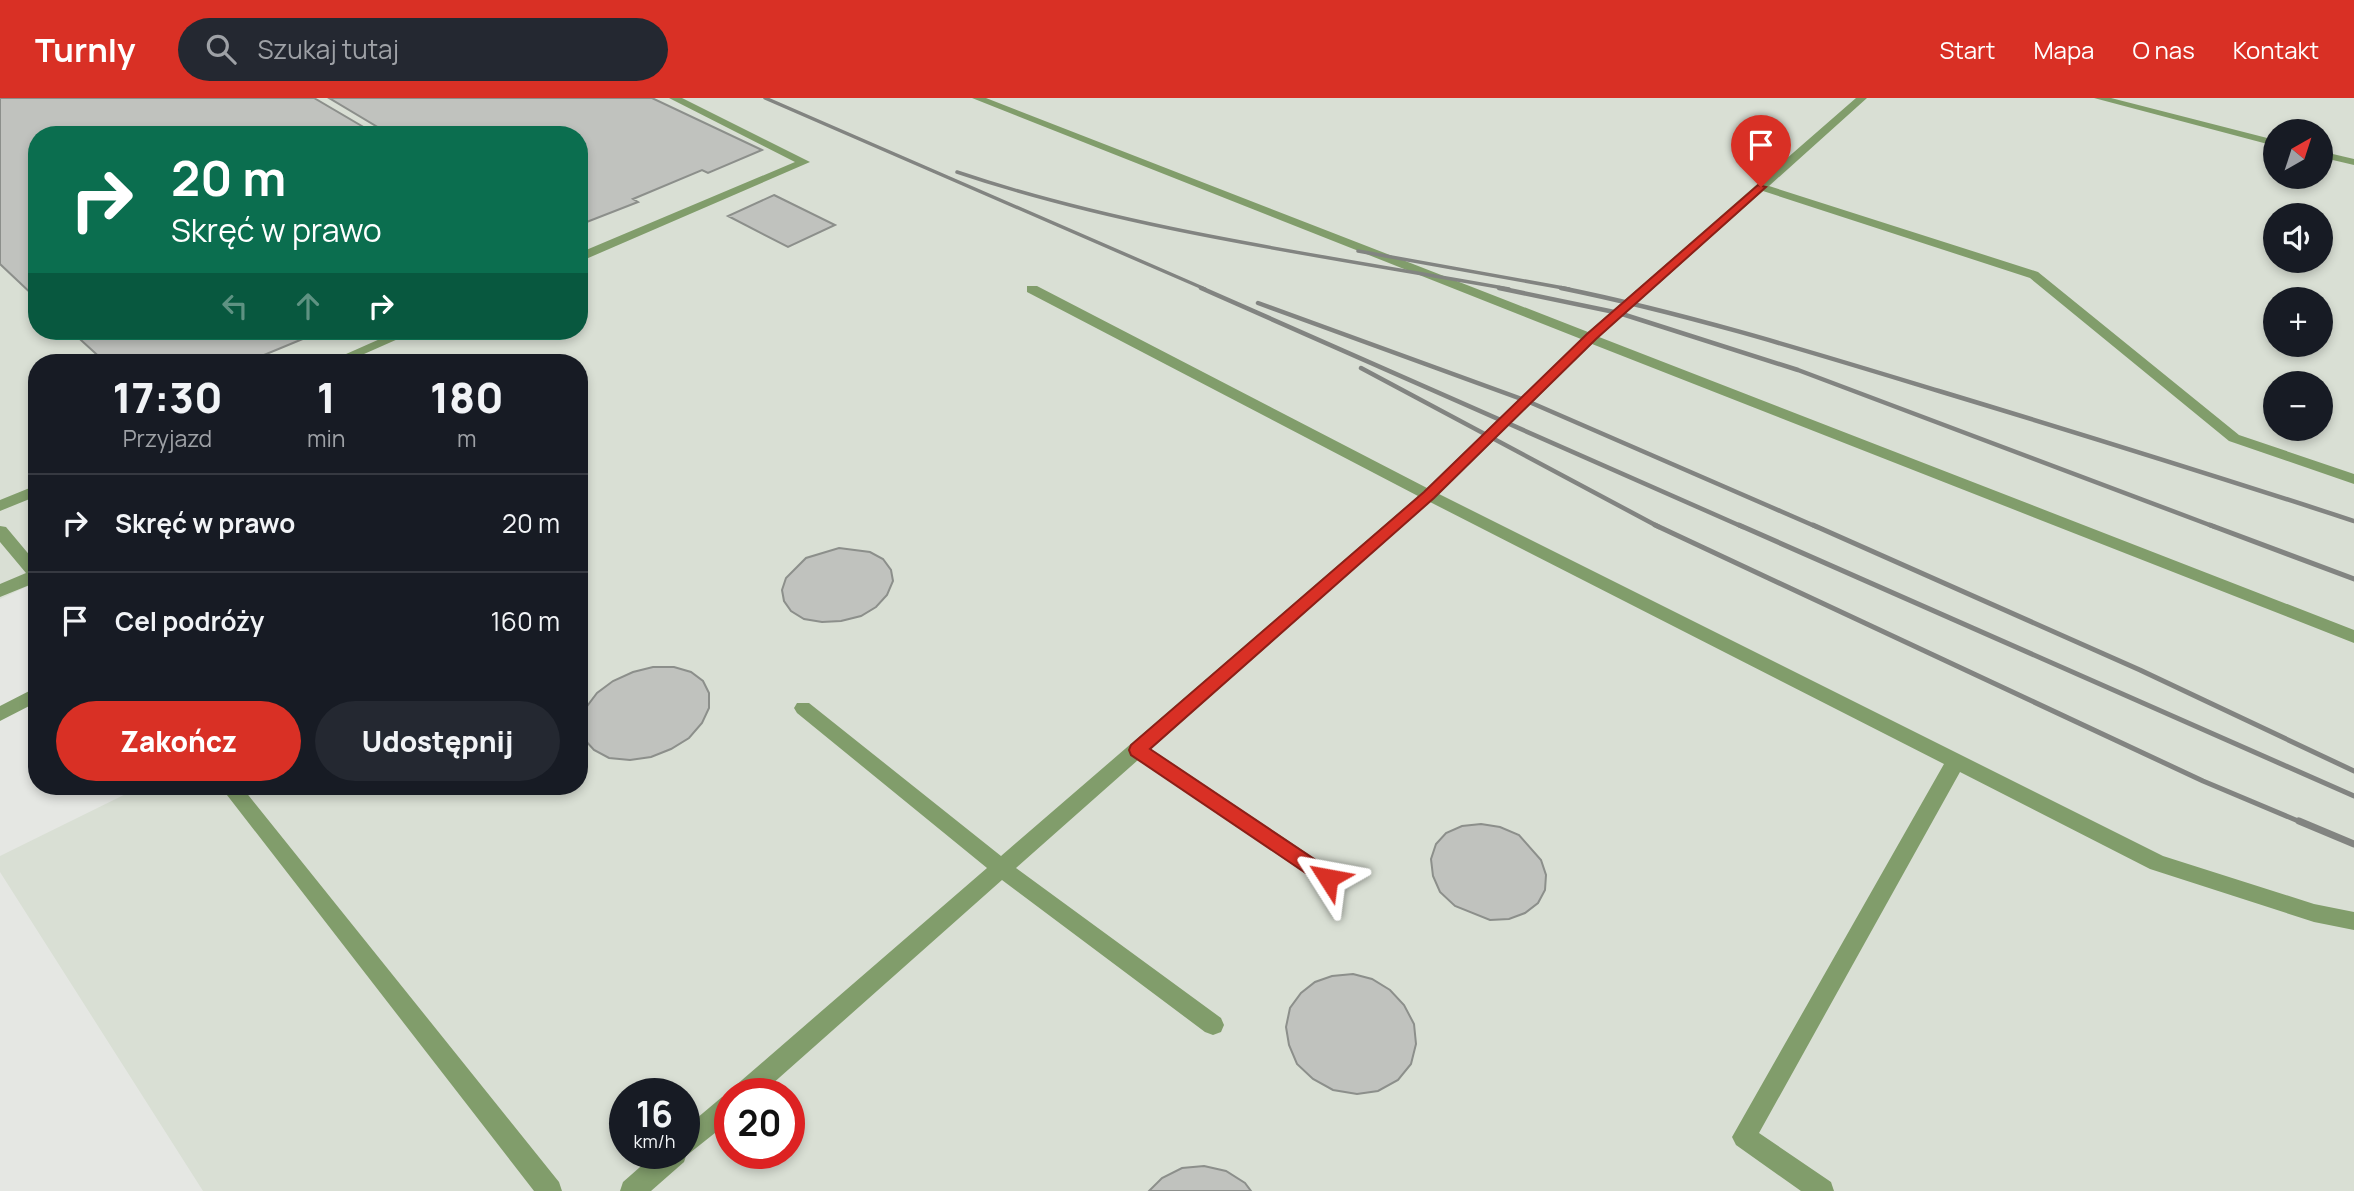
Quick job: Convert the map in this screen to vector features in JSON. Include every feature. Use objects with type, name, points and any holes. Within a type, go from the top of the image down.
[{"type":"lane","points":[[588,254],[804,162],[674,98]]},
{"type":"lane","points":[[977,98],[2354,637]]},
{"type":"lane","points":[[761,1078],[1429,495],[1591,337],[1862,98]]},
{"type":"lane","points":[[2099,98],[2263,139]]},
{"type":"lane","points":[[2333,157],[2354,162]]},
{"type":"lane","points":[[1761,187],[2034,275],[2234,438],[2354,479]]},
{"type":"lane","points":[[1032,289],[1429,495],[2157,863],[2314,913],[2354,921]]},
{"type":"lane","points":[[354,354],[388,340]]},
{"type":"lane","points":[[0,506],[28,494]]},
{"type":"lane","points":[[0,531],[28,564]]},
{"type":"lane","points":[[0,591],[28,579]]},
{"type":"lane","points":[[0,714],[28,699]]},
{"type":"lane","points":[[803,708],[1001,868],[1213,1025]]},
{"type":"lane","points":[[1138,750],[1328,878]]},
{"type":"lane","points":[[1822,1191],[1744,1137],[1956,761]]},
{"type":"lane","points":[[237,795],[550,1191]]},
{"type":"lane","points":[[700,1131],[714,1119]]},
{"type":"lane","points":[[632,1191],[657,1169]]},
{"type":"shaded area","points":[[0,98],[2354,98],[2354,1191],[203,1191],[0,872],[0,856],[124,795],[588,795],[588,354],[28,354],[28,586],[0,599]]},
{"type":"building","points":[[0,98],[314,98],[362,126],[28,126],[28,290],[0,264]]},
{"type":"building","points":[[329,98],[652,98],[762,150],[708,173],[702,170],[633,199],[638,202],[588,221],[588,126],[376,126]]},
{"type":"building","points":[[774,195],[835,225],[788,247],[728,216]]},
{"type":"building","points":[[81,340],[300,340],[266,354],[96,354]]},
{"type":"building","points":[[839,548],[870,552],[883,559],[891,570],[893,581],[887,595],[876,607],[861,616],[841,621],[804,619],[791,611],[784,601],[782,590],[786,578],[806,558]]},
{"type":"building","points":[[653,667],[674,667],[691,672],[703,681],[709,693],[709,708],[702,723],[689,738],[671,749],[651,757],[630,760],[609,758],[588,743],[588,705],[597,693],[613,681]]},
{"type":"building","points":[[1481,824],[1500,827],[1519,835],[1541,860],[1546,875],[1545,890],[1538,903],[1525,913],[1509,919],[1490,920],[1455,906],[1440,892],[1433,876],[1431,859],[1436,844],[1446,833],[1462,826]]},
{"type":"building","points":[[1353,974],[1372,979],[1390,990],[1404,1005],[1414,1024],[1416,1044],[1411,1064],[1398,1080],[1378,1091],[1357,1094],[1333,1090],[1313,1079],[1297,1064],[1289,1045],[1286,1027],[1290,1008],[1301,993],[1315,982],[1332,976]]},
{"type":"building","points":[[1204,1166],[1226,1171],[1245,1183],[1251,1191],[1149,1191],[1162,1178],[1182,1168]]},
{"type":"railway","points":[[765,98],[1205,289]]},
{"type":"railway","points":[[957,172],[1023,193],[1161,226],[1509,289]]},
{"type":"railway","points":[[1358,251],[1569,289]]},
{"type":"railway","points":[[1201,288],[1743,527]]},
{"type":"railway","points":[[1499,288],[1619,313],[1798,370],[2215,527]]},
{"type":"railway","points":[[1561,288],[1704,322],[1798,349],[2354,521]]},
{"type":"railway","points":[[1258,303],[1527,401],[1817,527]]},
{"type":"railway","points":[[1361,368],[1657,526]]},
{"type":"railway","points":[[1739,525],[2354,796]]},
{"type":"railway","points":[[1813,525],[2140,670],[2354,771]]},
{"type":"railway","points":[[2210,525],[2354,579]]},
{"type":"railway","points":[[1657,526],[2203,781],[2303,823]]},
{"type":"railway","points":[[2299,821],[2354,844]]},
{"type":"route","points":[[1328,878],[1138,750],[1429,495],[1591,337],[1761,187]]}]
